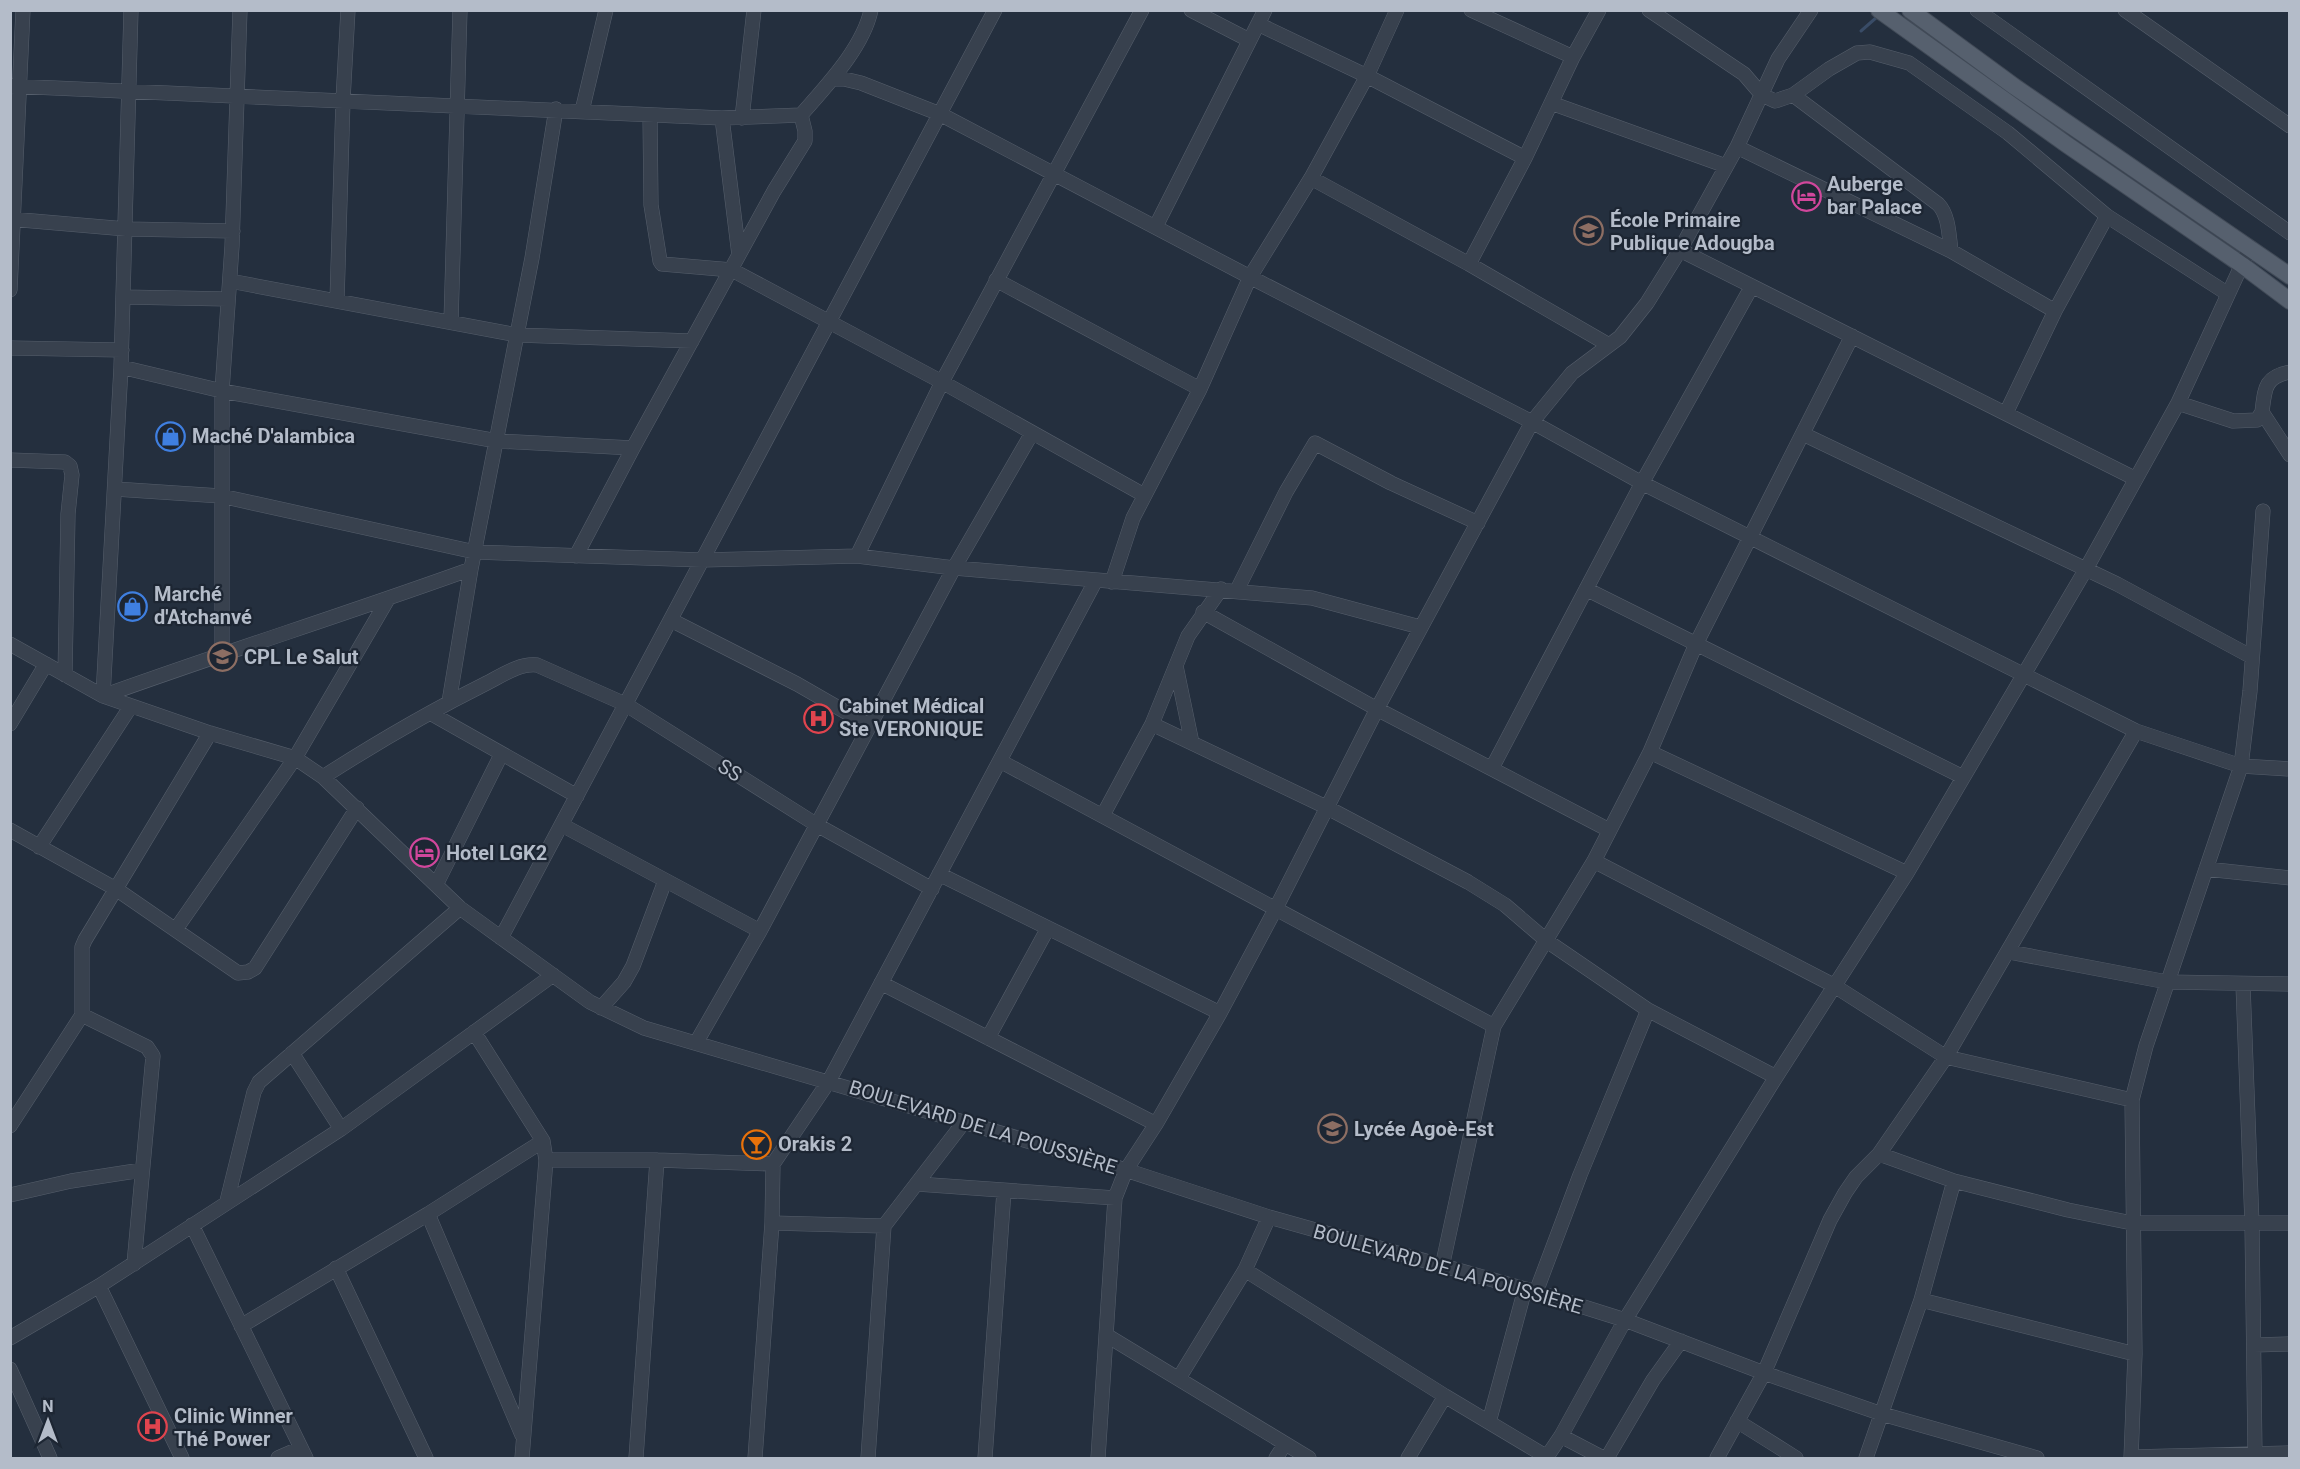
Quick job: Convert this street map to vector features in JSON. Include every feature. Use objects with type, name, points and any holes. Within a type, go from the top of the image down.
[{"type":"main road","points":[[1879,10],[2066,144],[2242,265],[2289,301]]},
{"type":"main road","points":[[1910,10],[2099,146],[2250,247],[2289,276]]},
{"type":"street","points":[[10,290],[16,87],[23,10]]},
{"type":"street","points":[[131,10],[122,350],[103,696],[222,653],[388,599],[471,569]]},
{"type":"street","points":[[222,653],[222,391],[230,281],[240,10]]},
{"type":"street","points":[[336,301],[348,10]]},
{"type":"street","points":[[451,322],[460,10]]},
{"type":"street","points":[[582,111],[606,10]]},
{"type":"street","points":[[742,118],[754,10]]},
{"type":"street","points":[[16,87],[722,118],[801,115],[832,79],[858,40],[871,10]]},
{"type":"street","points":[[501,938],[995,10]]},
{"type":"street","points":[[857,556],[942,381],[1142,10]]},
{"type":"street","points":[[1191,10],[1250,40]]},
{"type":"street","points":[[1156,226],[1264,10]]},
{"type":"street","points":[[1113,582],[1133,518],[1200,389],[1250,278],[1311,178],[1367,75],[1397,10]]},
{"type":"street","points":[[1471,10],[1573,57]]},
{"type":"street","points":[[1469,264],[1599,10]]},
{"type":"street","points":[[1649,10],[1744,74],[1761,95],[1775,101],[1793,95],[1829,69],[1857,53],[1870,52],[1909,63],[2008,133],[2107,216],[2228,294]]},
{"type":"street","points":[[1098,1458],[1115,1198],[1126,1170],[1156,1124],[1220,1014],[1420,627],[1532,422],[1572,373],[1609,345],[1634,322],[1680,250],[1737,147],[1778,59],[1811,10]]},
{"type":"street","points":[[1977,10],[2286,226]]},
{"type":"street","points":[[2125,10],[2289,126]]},
{"type":"street","points":[[1258,24],[1367,75],[1525,158]]},
{"type":"street","points":[[832,79],[861,83],[940,114],[1156,226],[1250,278],[1532,422],[1642,483],[2136,731],[2241,766],[2289,770]]},
{"type":"street","points":[[1793,95],[1938,204],[1946,217],[1951,251]]},
{"type":"street","points":[[1551,103],[1726,166]]},
{"type":"street","points":[[323,777],[370,746],[449,702],[471,569],[532,258],[556,109]]},
{"type":"street","points":[[650,115],[651,205],[660,261],[667,265],[732,270],[942,381],[1032,434],[1144,495]]},
{"type":"street","points":[[576,556],[774,191],[805,141],[801,115]]},
{"type":"street","points":[[722,118],[739,255]]},
{"type":"street","points":[[1737,147],[1951,251],[2055,311]]},
{"type":"street","points":[[1311,178],[1469,264],[1609,345]]},
{"type":"street","points":[[2006,413],[2055,311],[2107,216]]},
{"type":"street","points":[[12,219],[126,228],[232,231]]},
{"type":"street","points":[[1245,1270],[1546,1458],[1561,1436],[1626,1320],[1833,985],[1907,873],[2086,569],[2178,403],[2250,247]]},
{"type":"street","points":[[1680,250],[2136,479]]},
{"type":"street","points":[[996,280],[1200,389]]},
{"type":"street","points":[[230,281],[517,335],[692,341]]},
{"type":"street","points":[[1492,768],[1642,483],[1752,286]]},
{"type":"street","points":[[123,297],[228,299]]},
{"type":"street","points":[[1442,1267],[1494,1026],[1594,861],[1650,752],[1696,644],[1852,336]]},
{"type":"street","points":[[10,348],[122,350]]},
{"type":"street","points":[[121,367],[222,391],[497,441],[633,448]]},
{"type":"street","points":[[2178,403],[2234,421],[2257,420],[2262,412],[2267,384],[2272,378],[2289,372]]},
{"type":"street","points":[[2262,412],[2289,455]]},
{"type":"street","points":[[696,1044],[818,825],[954,568],[1032,434]]},
{"type":"street","points":[[1803,434],[2086,569],[2252,657]]},
{"type":"street","points":[[1237,590],[1286,492],[1315,443],[1391,483],[1478,523]]},
{"type":"street","points":[[10,460],[65,462],[70,466],[72,475],[68,514],[65,675]]},
{"type":"street","points":[[115,489],[221,496],[475,552],[702,560],[857,556],[954,568],[1237,590],[1329,601],[1420,627]]},
{"type":"street","points":[[2263,511],[2241,766],[2146,1046],[2132,1100],[2132,1223],[2136,1353],[2131,1458],[2289,1453]]},
{"type":"street","points":[[754,1458],[772,1223],[773,1164],[829,1081],[1096,580]]},
{"type":"street","points":[[1103,815],[1152,724],[1188,636],[1221,589]]},
{"type":"street","points":[[1586,589],[1963,777]]},
{"type":"street","points":[[176,929],[295,758],[388,599]]},
{"type":"street","points":[[1203,612],[1377,709],[1609,830]]},
{"type":"street","points":[[671,620],[797,684],[870,726]]},
{"type":"street","name":"BOULEVARD DE LA POUSSIÈRE","points":[[10,644],[103,696],[210,733],[295,758],[323,777],[460,908],[602,1008],[644,1028],[1126,1170],[1269,1217],[1530,1290],[1626,1320],[1764,1373],[1995,1453],[2037,1458]]},
{"type":"street","points":[[10,723],[46,664]]},
{"type":"street","name":"SS","points":[[449,702],[522,666],[537,665],[625,704],[818,825],[932,889]]},
{"type":"street","points":[[1176,666],[1192,743]]},
{"type":"street","points":[[39,847],[131,706]]},
{"type":"street","points":[[430,713],[577,796]]},
{"type":"street","points":[[1152,724],[1326,807],[1468,882],[1505,905],[1547,941],[1648,1010],[1776,1077]]},
{"type":"street","points":[[1717,1458],[1764,1373],[1830,1220],[1856,1177],[1879,1154],[1946,1057],[2136,731]]},
{"type":"street","points":[[12,1118],[82,1015],[82,947],[210,733]]},
{"type":"street","points":[[1650,752],[1907,873]]},
{"type":"street","points":[[436,885],[501,754]]},
{"type":"street","points":[[1000,761],[1494,1026]]},
{"type":"street","points":[[10,830],[116,889],[238,974],[255,968],[357,808]]},
{"type":"street","points":[[562,825],[760,931]]},
{"type":"street","points":[[1594,861],[1833,985],[1946,1057],[2132,1100]]},
{"type":"street","points":[[2206,869],[2289,878]]},
{"type":"street","points":[[939,874],[1220,1014]]},
{"type":"street","points":[[602,1008],[624,982],[633,966],[664,881]]},
{"type":"street","points":[[227,1201],[255,1087],[460,908]]},
{"type":"street","points":[[988,1038],[1048,928]]},
{"type":"street","points":[[2009,952],[2167,982],[2289,984]]},
{"type":"street","points":[[10,1338],[99,1286],[341,1129],[553,975]]},
{"type":"street","points":[[881,983],[1156,1124]]},
{"type":"street","points":[[2243,985],[2252,1224],[2255,1454]]},
{"type":"street","points":[[1490,1422],[1530,1290],[1648,1010]]},
{"type":"street","points":[[82,1015],[151,1051],[153,1056],[134,1263]]},
{"type":"street","points":[[474,1032],[543,1140],[546,1160],[522,1458]]},
{"type":"street","points":[[292,1053],[341,1129]]},
{"type":"street","points":[[868,1458],[884,1226],[964,1122]]},
{"type":"street","points":[[241,1326],[428,1214],[543,1140]]},
{"type":"street","points":[[1879,1154],[1954,1181],[2068,1210],[2132,1223],[2289,1223]]},
{"type":"street","points":[[546,1160],[657,1160],[773,1164]]},
{"type":"street","points":[[636,1458],[657,1160]]},
{"type":"street","points":[[10,1195],[70,1181],[142,1170]]},
{"type":"street","points":[[1866,1458],[1921,1300],[1954,1181]]},
{"type":"street","points":[[917,1184],[1115,1198]]},
{"type":"street","points":[[985,1458],[1004,1191]]},
{"type":"street","points":[[428,1214],[524,1439]]},
{"type":"street","points":[[1179,1378],[1245,1270],[1269,1217]]},
{"type":"street","points":[[772,1223],[884,1226]]},
{"type":"street","points":[[192,1225],[303,1453],[278,1458]]},
{"type":"street","points":[[336,1268],[426,1458]]},
{"type":"street","points":[[99,1286],[182,1458]]},
{"type":"street","points":[[1921,1300],[2136,1353]]},
{"type":"street","points":[[1106,1335],[1309,1458]]},
{"type":"street","points":[[1561,1436],[1605,1458],[1653,1380],[1681,1341]]},
{"type":"street","points":[[2254,1346],[2289,1344]]},
{"type":"street","points":[[10,1369],[50,1458]]},
{"type":"street","points":[[1408,1458],[1444,1396]]},
{"type":"street","points":[[1737,1421],[1796,1458]]},
{"type":"street","points":[[1276,1458],[1285,1444]]},
{"type":"waterway","points":[[1861,31],[1877,17]]},
{"type":"place","name":"Auberge bar Palace","points":[[1806,196]]},
{"type":"place","name":"École Primaire Publique Adougba","points":[[1589,231]]},
{"type":"place","name":"Maché D'alambica","points":[[171,436]]},
{"type":"place","name":"Marché d'Atchanvé","points":[[133,606]]},
{"type":"place","name":"CPL Le Salut","points":[[223,657]]},
{"type":"place","name":"Cabinet Médical Ste VERONIQUE","points":[[818,718]]},
{"type":"place","name":"Hotel LGK2","points":[[425,853]]},
{"type":"place","name":"Lycée Agoè-Est","points":[[1333,1129]]},
{"type":"place","name":"Orakis 2","points":[[757,1144]]},
{"type":"place","name":"Clinic Winner Thé Power","points":[[153,1427]]}]
